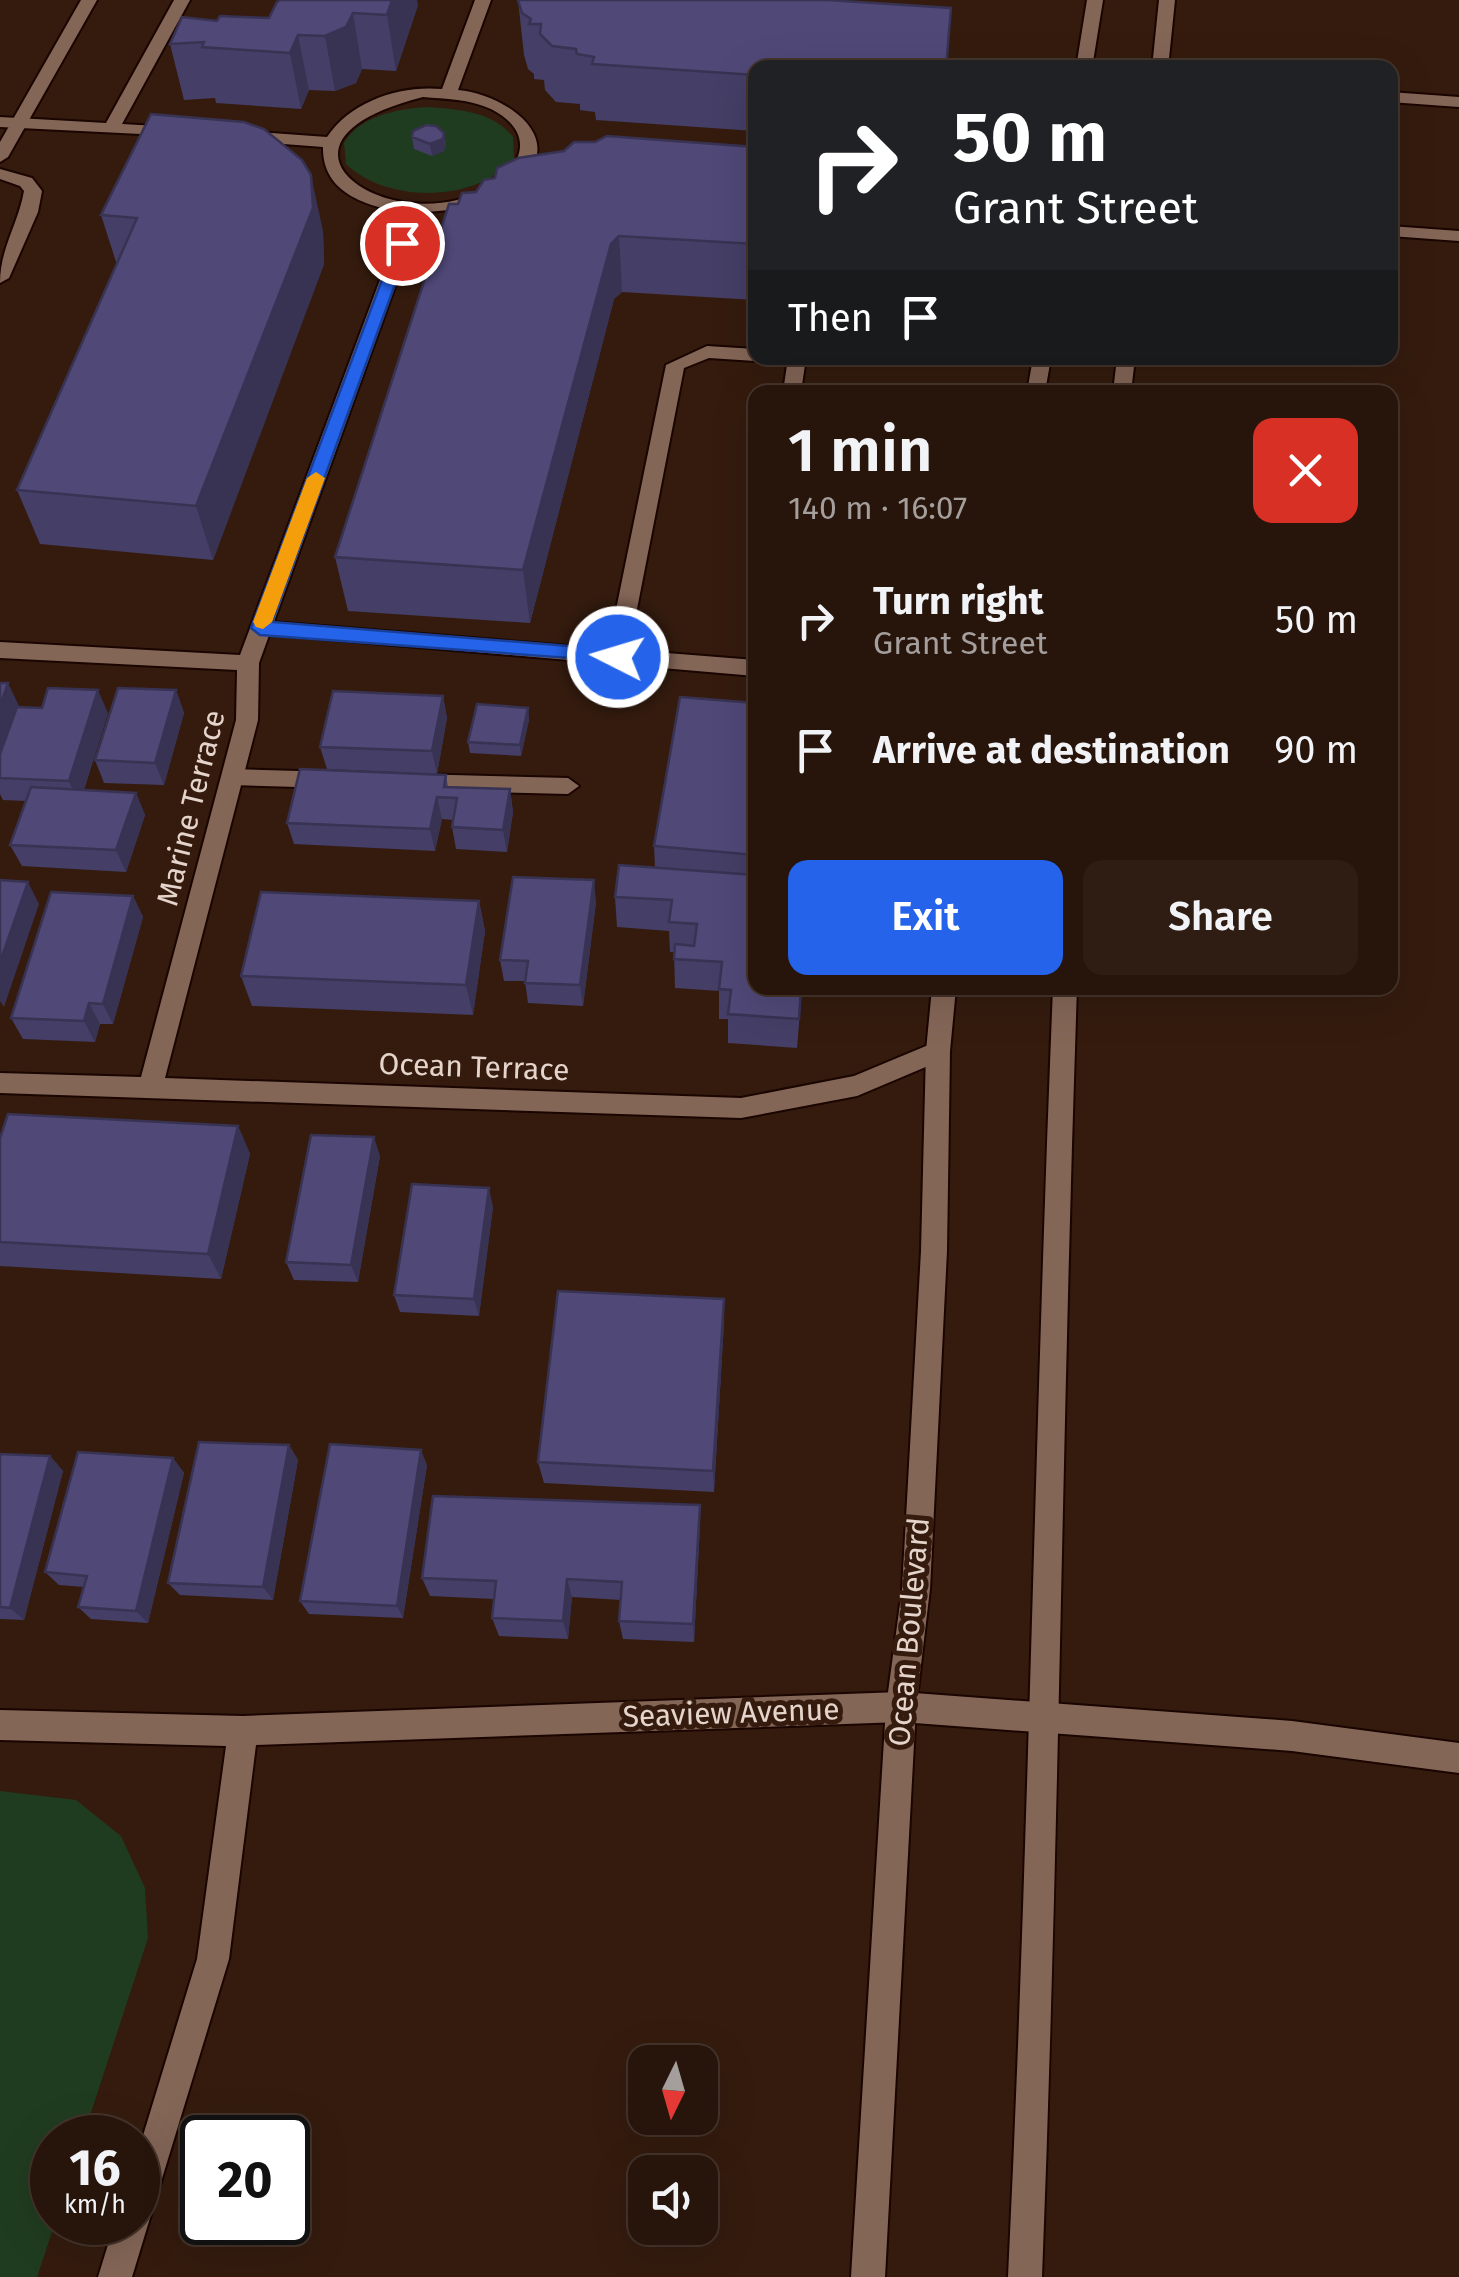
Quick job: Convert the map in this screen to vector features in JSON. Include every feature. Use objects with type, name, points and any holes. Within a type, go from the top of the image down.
[{"type":"street","points":[[0,156],[9,122],[88,0]]},
{"type":"street","points":[[112,128],[182,0]]},
{"type":"street","points":[[449,92],[482,0]]},
{"type":"street","points":[[1085,60],[1095,0]]},
{"type":"street","points":[[1161,60],[1167,0]]},
{"type":"street","points":[[449,92],[478,97],[512,114],[539,157],[501,188],[476,200],[415,208],[382,204],[355,194],[336,179],[327,161],[329,142],[346,121],[374,104],[410,94],[449,92]]},
{"type":"street","points":[[1398,98],[1459,102]]},
{"type":"street","points":[[9,122],[191,133]]},
{"type":"street","points":[[231,135],[329,142]]},
{"type":"street","points":[[0,174],[26,182],[33,191],[29,212],[0,278]]},
{"type":"street","name":"Marine Terrace","points":[[150,1090],[233,777],[246,720],[248,663],[415,208]]},
{"type":"street","points":[[1398,232],[1459,236]]},
{"type":"street","points":[[618,657],[675,365],[708,352],[748,354]]},
{"type":"street","points":[[260,628],[748,667]]},
{"type":"street","points":[[0,650],[248,663]]},
{"type":"street","points":[[233,777],[359,780]]},
{"type":"street","points":[[397,782],[568,786]]},
{"type":"street","name":"Ocean Boulevard","points":[[868,2277],[901,1707],[917,1569],[943,995]]},
{"type":"street","points":[[1025,2277],[1038,1960],[1064,995]]},
{"type":"street","name":"Ocean Terrace","points":[[0,1083],[741,1108],[856,1086],[938,1052]]},
{"type":"street","name":"Seaview Avenue","points":[[0,1725],[243,1731],[901,1707],[1292,1736],[1459,1758]]},
{"type":"street","points":[[160,2133],[213,1959],[243,1731]]},
{"type":"street","points":[[115,2277],[125,2245]]},
{"type":"green space","points":[[426,107],[462,111],[495,122],[513,137],[514,158],[478,184],[432,193],[384,186],[346,164],[344,143],[359,126],[392,112]]},
{"type":"green space","points":[[0,1791],[76,1800],[121,1836],[145,1888],[148,1938],[90,2115],[30,2115],[30,2245],[48,2245],[37,2277],[0,2277]]},
{"type":"building","points":[[281,0],[392,0],[387,15],[353,13],[346,27],[325,36],[298,35],[290,53],[202,47],[204,42],[170,44],[182,17],[217,21],[220,16],[269,18]]},
{"type":"building","points":[[518,0],[828,0],[951,8],[947,60],[748,60],[748,75],[592,64],[594,57],[577,54],[576,49],[552,46],[540,34],[541,24],[529,24],[531,19],[522,13]]},
{"type":"building","points":[[151,114],[244,122],[264,129],[302,160],[311,175],[313,208],[196,506],[17,490],[137,218],[101,215]]},
{"type":"building","points":[[426,125],[436,126],[444,133],[443,139],[430,144],[412,137],[413,131]]},
{"type":"building","points":[[607,136],[748,146],[748,244],[619,236],[611,244],[523,570],[335,557],[449,204],[458,204],[462,193],[476,192],[484,180],[495,178],[497,168],[518,158],[564,151],[574,142],[595,142]]},
{"type":"building","points":[[0,683],[8,683],[0,706]]},
{"type":"building","points":[[48,688],[98,690],[69,781],[0,778],[0,754],[17,707],[42,708]]},
{"type":"building","points":[[118,688],[176,690],[155,763],[95,760]]},
{"type":"building","points":[[333,691],[443,696],[432,751],[320,747]]},
{"type":"building","points":[[680,697],[748,702],[748,854],[654,846]]},
{"type":"building","points":[[477,704],[528,708],[520,745],[468,742]]},
{"type":"building","points":[[300,769],[446,775],[444,787],[510,789],[503,830],[452,827],[457,798],[437,797],[430,829],[287,823]]},
{"type":"building","points":[[31,787],[136,793],[116,850],[10,845]]},
{"type":"building","points":[[619,865],[748,874],[748,995],[801,995],[799,1019],[728,1014],[731,990],[719,989],[722,962],[674,959],[675,944],[694,946],[697,924],[669,922],[672,900],[615,897]]},
{"type":"building","points":[[513,877],[594,880],[580,985],[525,983],[528,961],[500,960]]},
{"type":"building","points":[[0,880],[28,882],[0,962]]},
{"type":"building","points":[[51,892],[133,896],[103,1004],[89,1003],[84,1021],[11,1018]]},
{"type":"building","points":[[261,892],[479,901],[466,985],[241,976]]},
{"type":"building","points":[[8,1114],[238,1126],[208,1254],[0,1242],[0,1138]]},
{"type":"building","points":[[311,1135],[374,1137],[351,1265],[286,1262]]},
{"type":"building","points":[[412,1184],[489,1188],[474,1299],[394,1295]]},
{"type":"building","points":[[558,1291],[724,1299],[713,1471],[538,1462]]},
{"type":"building","points":[[199,1442],[289,1445],[263,1587],[168,1583]]},
{"type":"building","points":[[330,1444],[421,1450],[397,1606],[300,1601]]},
{"type":"building","points":[[78,1452],[173,1458],[136,1611],[78,1607],[87,1576],[45,1572]]},
{"type":"building","points":[[0,1454],[50,1456],[10,1608],[0,1607]]},
{"type":"building","points":[[433,1496],[700,1505],[693,1624],[619,1621],[622,1582],[567,1579],[563,1621],[492,1618],[496,1581],[422,1578]]},
{"type":"slow traffic","points":[[263,622],[316,478]]},
{"type":"route","points":[[402,243],[260,628],[618,657]]}]
